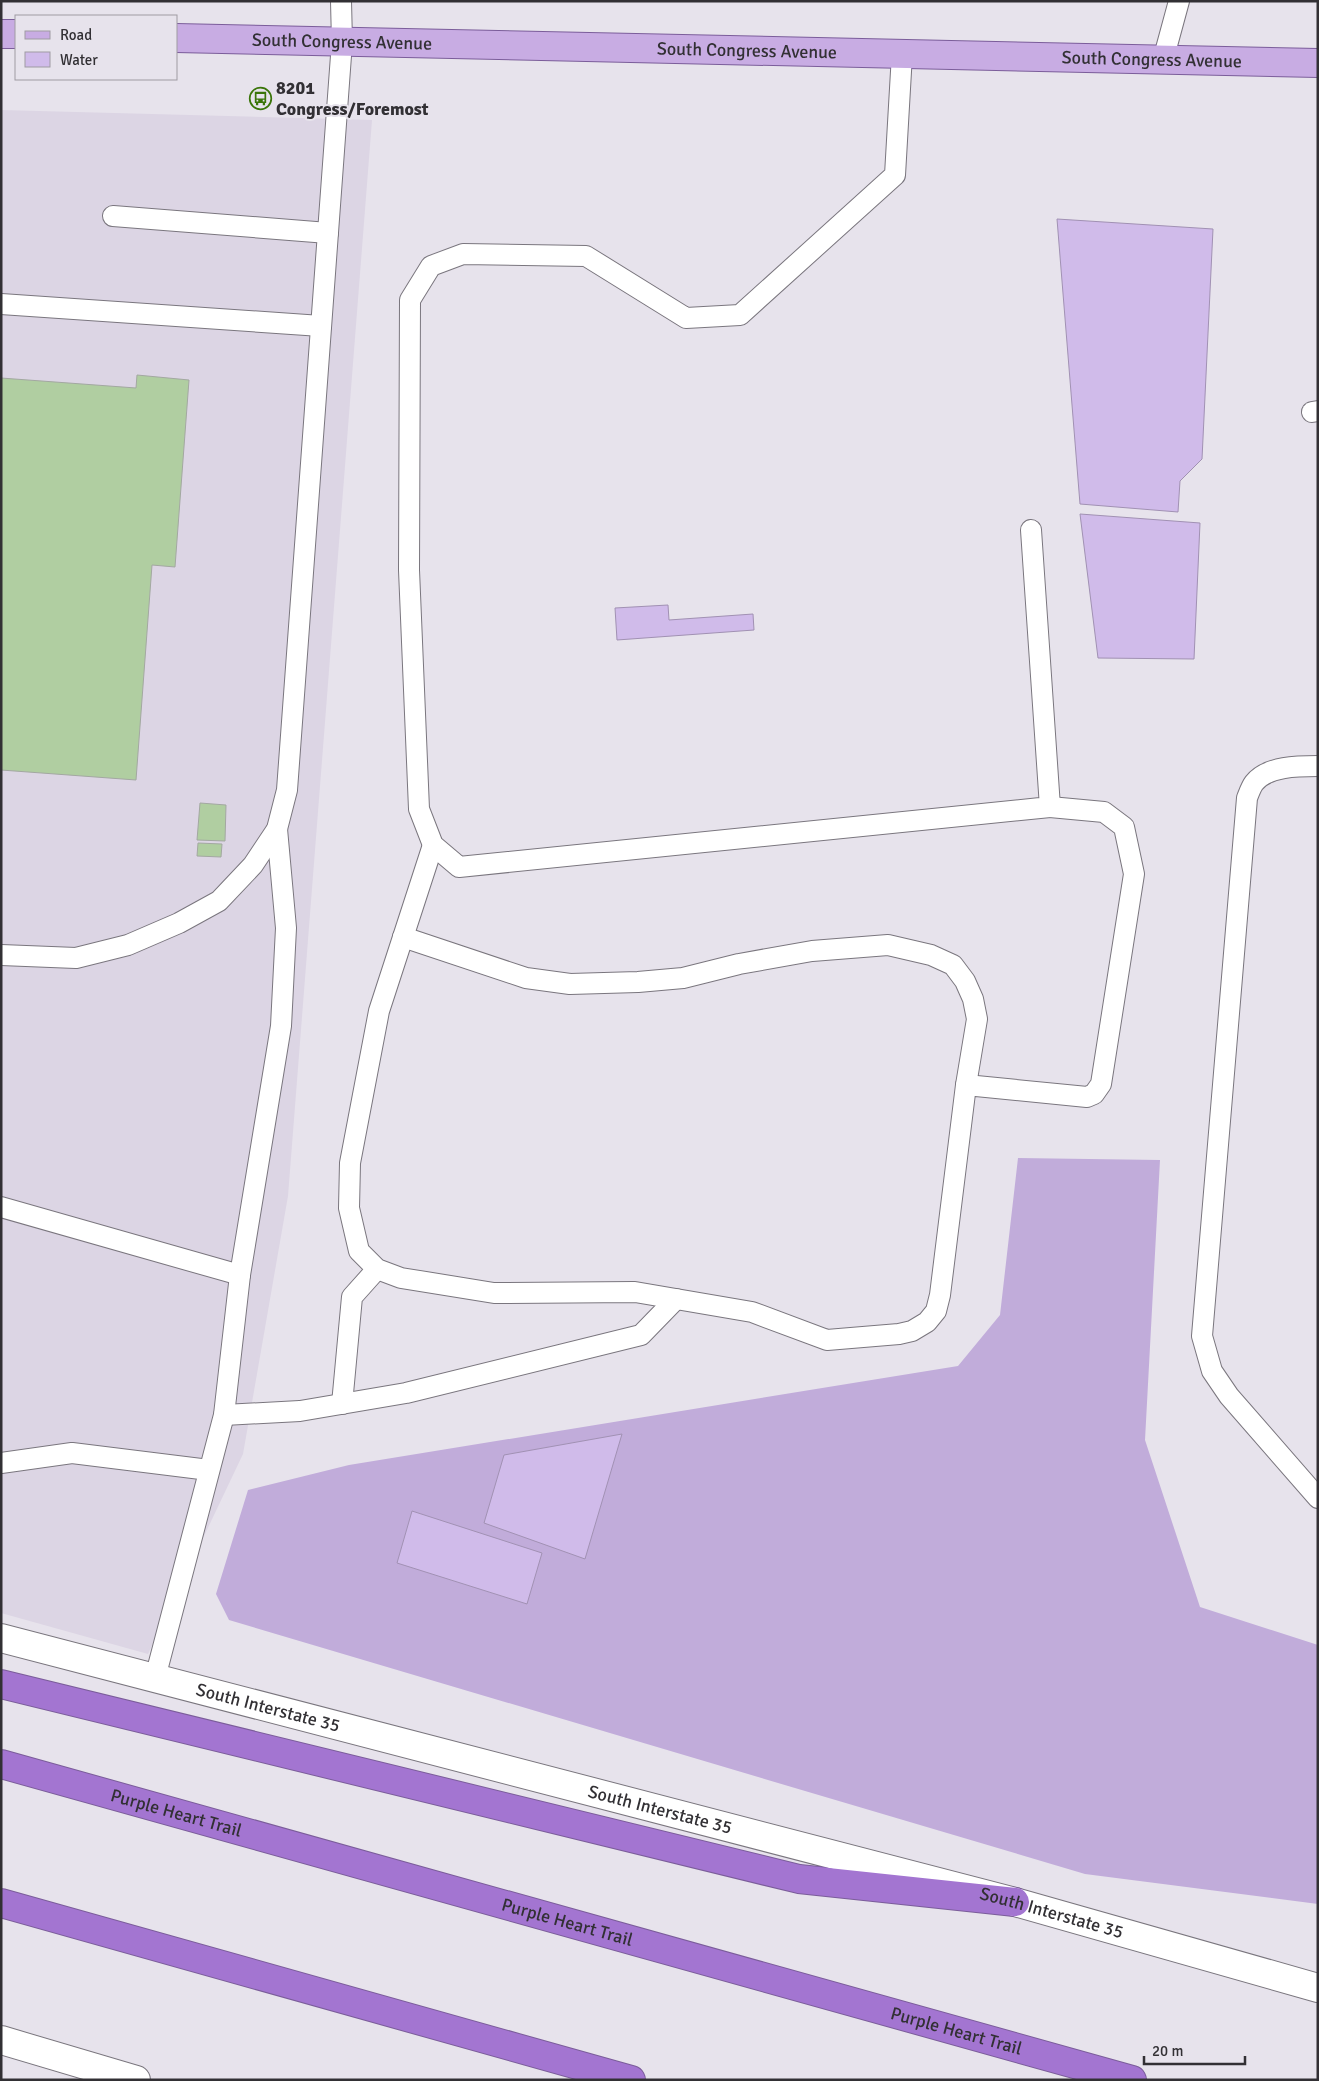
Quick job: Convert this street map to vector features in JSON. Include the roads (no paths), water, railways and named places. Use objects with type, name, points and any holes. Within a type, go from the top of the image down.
[{"type":"highway","points":[[1,1684],[799,1878],[1015,1902]]},
{"type":"highway","name":"Purple Heart Trail","points":[[1,1764],[1132,2080]]},
{"type":"highway","points":[[1,1903],[631,2080]]},
{"type":"main road","points":[[1,34],[15,34]]},
{"type":"main road","name":"South Congress Avenue","points":[[178,38],[1318,63]]},
{"type":"main road","name":"South Interstate 35","points":[[1,1638],[1015,1902],[1318,1988]]},
{"type":"main road","points":[[1,2040],[123,2078]]},
{"type":"lane","points":[[1,956],[76,958],[128,945],[179,923],[219,901],[253,864],[276,829],[287,790],[342,42],[341,1]]},
{"type":"lane","points":[[1163,60],[1179,1]]},
{"type":"lane","points":[[902,54],[894,175],[740,315],[686,318],[586,256],[462,254],[431,266],[410,300],[409,570],[419,809],[433,845],[459,867],[1050,807],[1104,812],[1124,827],[1134,874],[1101,1084],[1094,1094],[1087,1097],[966,1085]]},
{"type":"lane","points":[[113,216],[328,233]]},
{"type":"lane","points":[[1,304],[321,326]]},
{"type":"lane","points":[[1031,530],[1050,807]]},
{"type":"lane","points":[[1318,766],[1283,768],[1268,773],[1254,782],[1247,798],[1202,1336],[1212,1371],[1229,1396],[1318,1498]]},
{"type":"lane","points":[[155,1678],[224,1415],[240,1275],[281,1026],[286,928],[276,829]]},
{"type":"lane","points":[[403,937],[526,978],[570,984],[638,982],[683,978],[739,964],[812,951],[888,945],[932,955],[953,966],[965,981],[973,999],[977,1019],[966,1085],[940,1295],[936,1311],[927,1322],[912,1331],[899,1334],[827,1340],[752,1312],[635,1292],[494,1293],[401,1278],[377,1269],[359,1251],[348,1208],[350,1163],[380,1011],[403,937],[433,845]]},
{"type":"lane","points":[[1,1207],[240,1275]]},
{"type":"lane","points":[[342,1404],[352,1298],[377,1269]]},
{"type":"lane","points":[[224,1415],[300,1411],[406,1393],[641,1335],[676,1299]]},
{"type":"lane","points":[[1,1463],[72,1453],[209,1470]]},
{"type":"water","points":[[1057,219],[1213,229],[1202,459],[1180,481],[1178,512],[1080,504]]},
{"type":"water","points":[[1080,514],[1200,523],[1194,659],[1098,658]]},
{"type":"water","points":[[668,605],[669,620],[753,614],[754,630],[617,640],[615,608]]},
{"type":"water","points":[[622,1434],[585,1559],[484,1523],[504,1455]]},
{"type":"water","points":[[412,1511],[542,1553],[527,1604],[397,1563]]},
{"type":"place","name":"8201 Congress/Foremost","points":[[260,98]]}]
